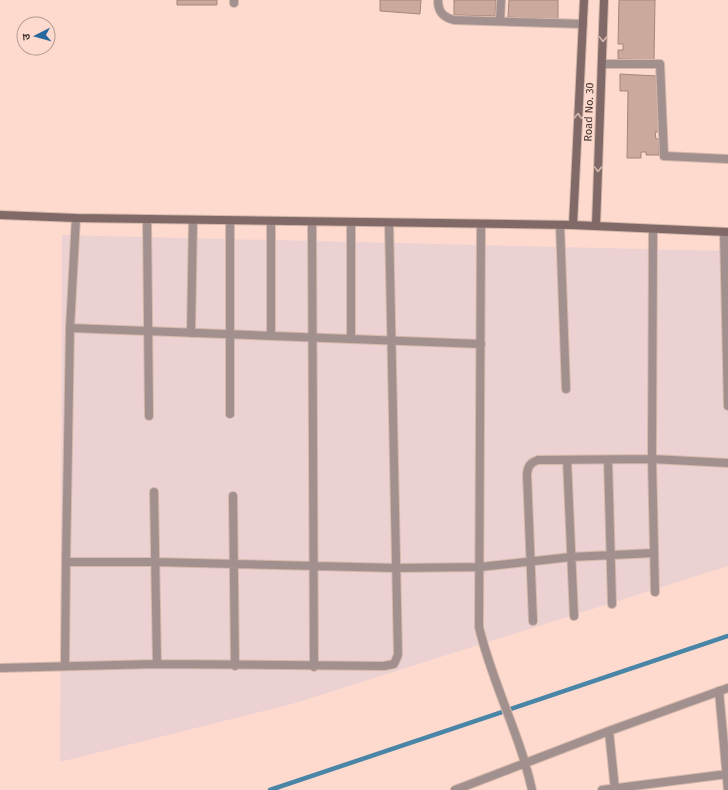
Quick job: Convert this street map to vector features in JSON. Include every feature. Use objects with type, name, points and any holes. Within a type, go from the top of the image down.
[{"type":"street","points":[[438,0],[440,12],[445,17],[454,20],[582,24]]},
{"type":"street","points":[[500,21],[501,0]]},
{"type":"street","name":"Road No. 30","points":[[573,225],[584,0]]},
{"type":"street","name":"Road No. 30","points":[[596,226],[604,0]]},
{"type":"street","points":[[602,64],[660,64],[664,156],[728,159]]},
{"type":"street","points":[[0,215],[230,221],[573,225],[726,232],[728,406]]},
{"type":"street","points":[[65,666],[70,328],[76,218]]},
{"type":"street","points":[[147,219],[149,416]]},
{"type":"street","points":[[191,333],[193,220]]},
{"type":"street","points":[[230,221],[232,334],[230,414]]},
{"type":"street","points":[[271,221],[271,336]]},
{"type":"street","points":[[312,222],[314,667]]},
{"type":"street","points":[[351,222],[351,339]]},
{"type":"street","points":[[0,668],[157,664],[314,667],[384,666],[394,664],[398,655],[389,223]]},
{"type":"street","points":[[481,224],[479,628],[489,667],[526,762],[532,790]]},
{"type":"street","points":[[560,225],[566,389]]},
{"type":"street","points":[[653,228],[652,459],[655,592]]},
{"type":"street","points":[[70,328],[481,344]]},
{"type":"street","points":[[533,621],[528,467],[532,462],[538,460],[652,459],[728,462]]},
{"type":"street","points":[[567,460],[574,616]]},
{"type":"street","points":[[608,460],[612,555],[612,604]]},
{"type":"street","points":[[154,492],[157,664]]},
{"type":"street","points":[[233,496],[235,666]]},
{"type":"street","points":[[66,562],[155,562],[397,568],[480,567],[572,557],[654,553]]},
{"type":"street","points":[[455,790],[526,762],[728,688]]},
{"type":"street","points":[[719,691],[728,790]]},
{"type":"street","points":[[609,731],[615,789]]},
{"type":"street","points":[[602,790],[727,774]]},
{"type":"street","points":[[668,781],[669,790]]},
{"type":"shaded area","points":[[62,235],[728,251],[728,566],[292,704],[60,762]]},
{"type":"building","points":[[177,0],[217,0],[217,5],[177,5]]},
{"type":"building","points":[[380,0],[421,0],[420,14],[380,11]]},
{"type":"building","points":[[454,0],[496,0],[495,16],[454,15]]},
{"type":"building","points":[[509,0],[558,0],[558,19],[508,17]]},
{"type":"building","points":[[619,0],[655,0],[654,60],[618,59],[618,50],[623,50],[623,44],[618,44]]},
{"type":"building","points":[[620,74],[657,76],[659,132],[655,132],[656,139],[659,139],[659,155],[646,155],[646,152],[641,152],[641,158],[627,158],[628,91],[620,91]]},
{"type":"waterway","points":[[270,790],[728,636]]}]
